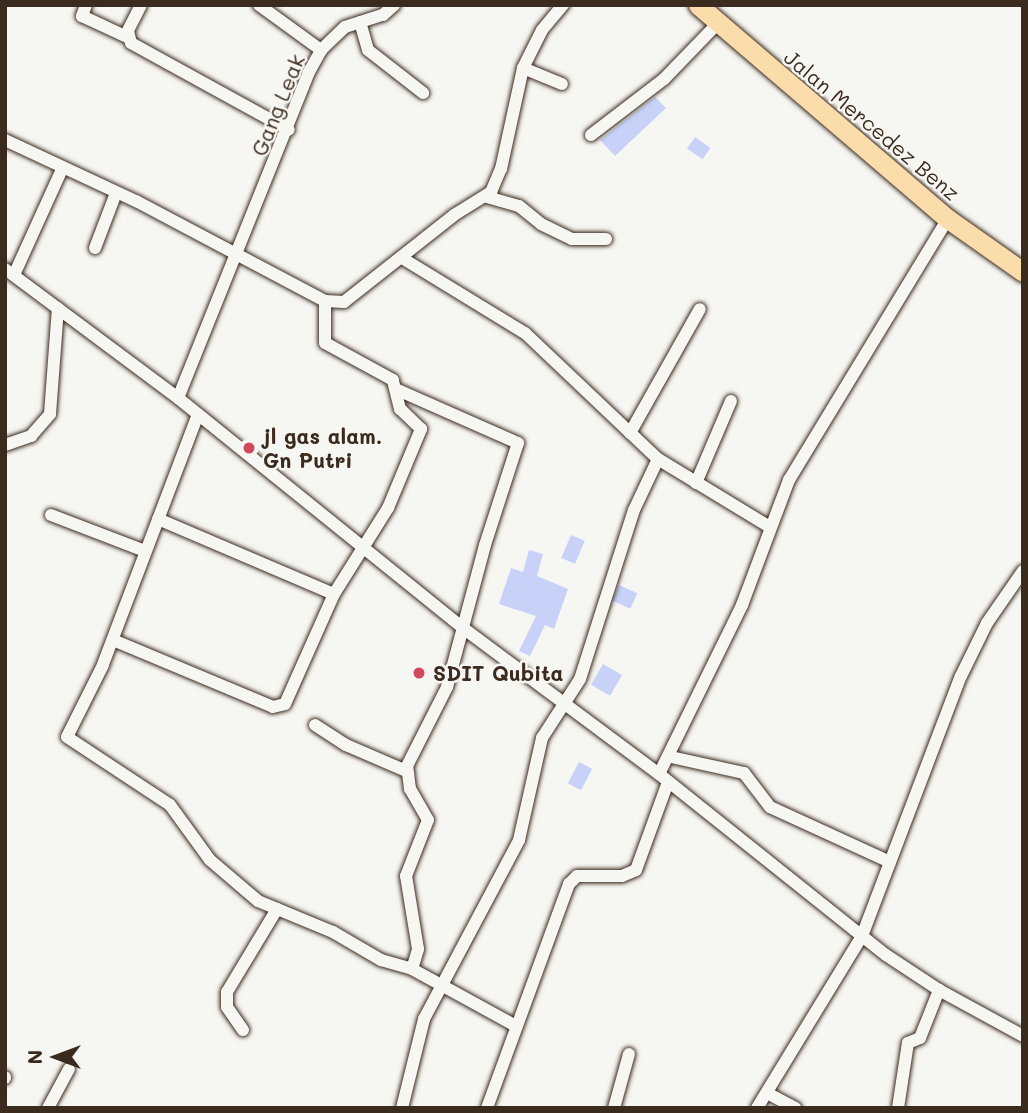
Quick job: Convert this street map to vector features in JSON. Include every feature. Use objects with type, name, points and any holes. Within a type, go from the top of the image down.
[{"type":"main road","name":"Jalan Mercedez Benz","points":[[698,5],[948,219],[1023,272]]},
{"type":"street","points":[[86,5],[82,16],[127,37],[200,84],[289,130]]},
{"type":"street","points":[[127,37],[141,5]]},
{"type":"street","points":[[259,5],[321,50]]},
{"type":"street","name":"Gang Leak","points":[[178,398],[234,255],[321,50],[345,27],[383,15],[394,5]]},
{"type":"street","points":[[5,141],[116,193],[326,301],[349,299],[454,215],[487,197],[501,169],[523,68],[542,30],[563,5]]},
{"type":"street","points":[[360,22],[368,50],[423,93]]},
{"type":"street","points":[[591,135],[664,79],[718,23]]},
{"type":"street","points":[[523,68],[562,84]]},
{"type":"street","points":[[62,169],[10,272],[178,398],[197,417],[463,628],[664,778],[862,936],[939,990],[1023,1036]]},
{"type":"street","points":[[95,248],[116,193]]},
{"type":"street","points":[[487,197],[519,206],[541,224],[572,239],[606,239]]},
{"type":"street","points":[[487,1108],[516,1026],[555,933],[569,884],[577,876],[622,876],[636,870],[671,757],[742,604],[789,480],[948,219]]},
{"type":"street","points":[[402,258],[525,332],[658,459],[770,527]]},
{"type":"street","points":[[113,640],[278,708],[288,698],[334,594],[388,508],[421,426],[400,409],[398,390],[389,377],[325,343],[326,301]]},
{"type":"street","points":[[5,445],[31,436],[50,414],[58,308]]},
{"type":"street","points":[[630,433],[700,309]]},
{"type":"street","points":[[398,390],[518,443],[442,703],[406,771],[410,789],[428,820],[407,877],[418,949],[412,969]]},
{"type":"street","points":[[696,483],[731,401]]},
{"type":"street","points":[[197,417],[113,640],[66,732],[67,739],[163,798],[183,818],[219,869],[258,901],[333,932],[381,960],[412,969],[438,986],[516,1026]]},
{"type":"street","points":[[402,1108],[415,1044],[438,986],[519,840],[542,737],[580,679],[634,510],[658,459]]},
{"type":"street","points":[[51,515],[145,551]]},
{"type":"street","points":[[158,519],[334,594]]},
{"type":"street","points":[[757,1108],[769,1094],[862,936],[973,649],[1023,571]]},
{"type":"street","points":[[315,725],[346,745],[406,771]]},
{"type":"street","points":[[671,757],[744,773],[770,807],[890,862]]},
{"type":"street","points":[[243,1030],[227,1007],[227,992],[277,909]]},
{"type":"street","points":[[898,1108],[908,1044],[920,1038],[939,990]]},
{"type":"street","points":[[614,1108],[629,1054]]},
{"type":"street","points":[[48,1108],[69,1069]]},
{"type":"street","points":[[769,1094],[795,1108]]},
{"type":"building","points":[[655,97],[666,108],[615,156],[600,140]]},
{"type":"building","points":[[695,137],[711,148],[703,159],[687,148]]},
{"type":"building","points":[[571,535],[585,541],[575,564],[561,558]]},
{"type":"building","points":[[529,550],[543,554],[537,576],[568,589],[554,629],[545,625],[530,656],[519,651],[536,616],[499,604],[511,568],[523,572]]},
{"type":"building","points":[[619,585],[637,593],[630,609],[612,601]]},
{"type":"building","points":[[603,664],[622,675],[610,696],[591,685]]},
{"type":"building","points":[[579,762],[592,769],[581,790],[568,783]]},
{"type":"place","name":"jl gas alam. Gn Putri","points":[[249,448]]},
{"type":"place","name":"SDIT Qubita","points":[[419,673]]}]
